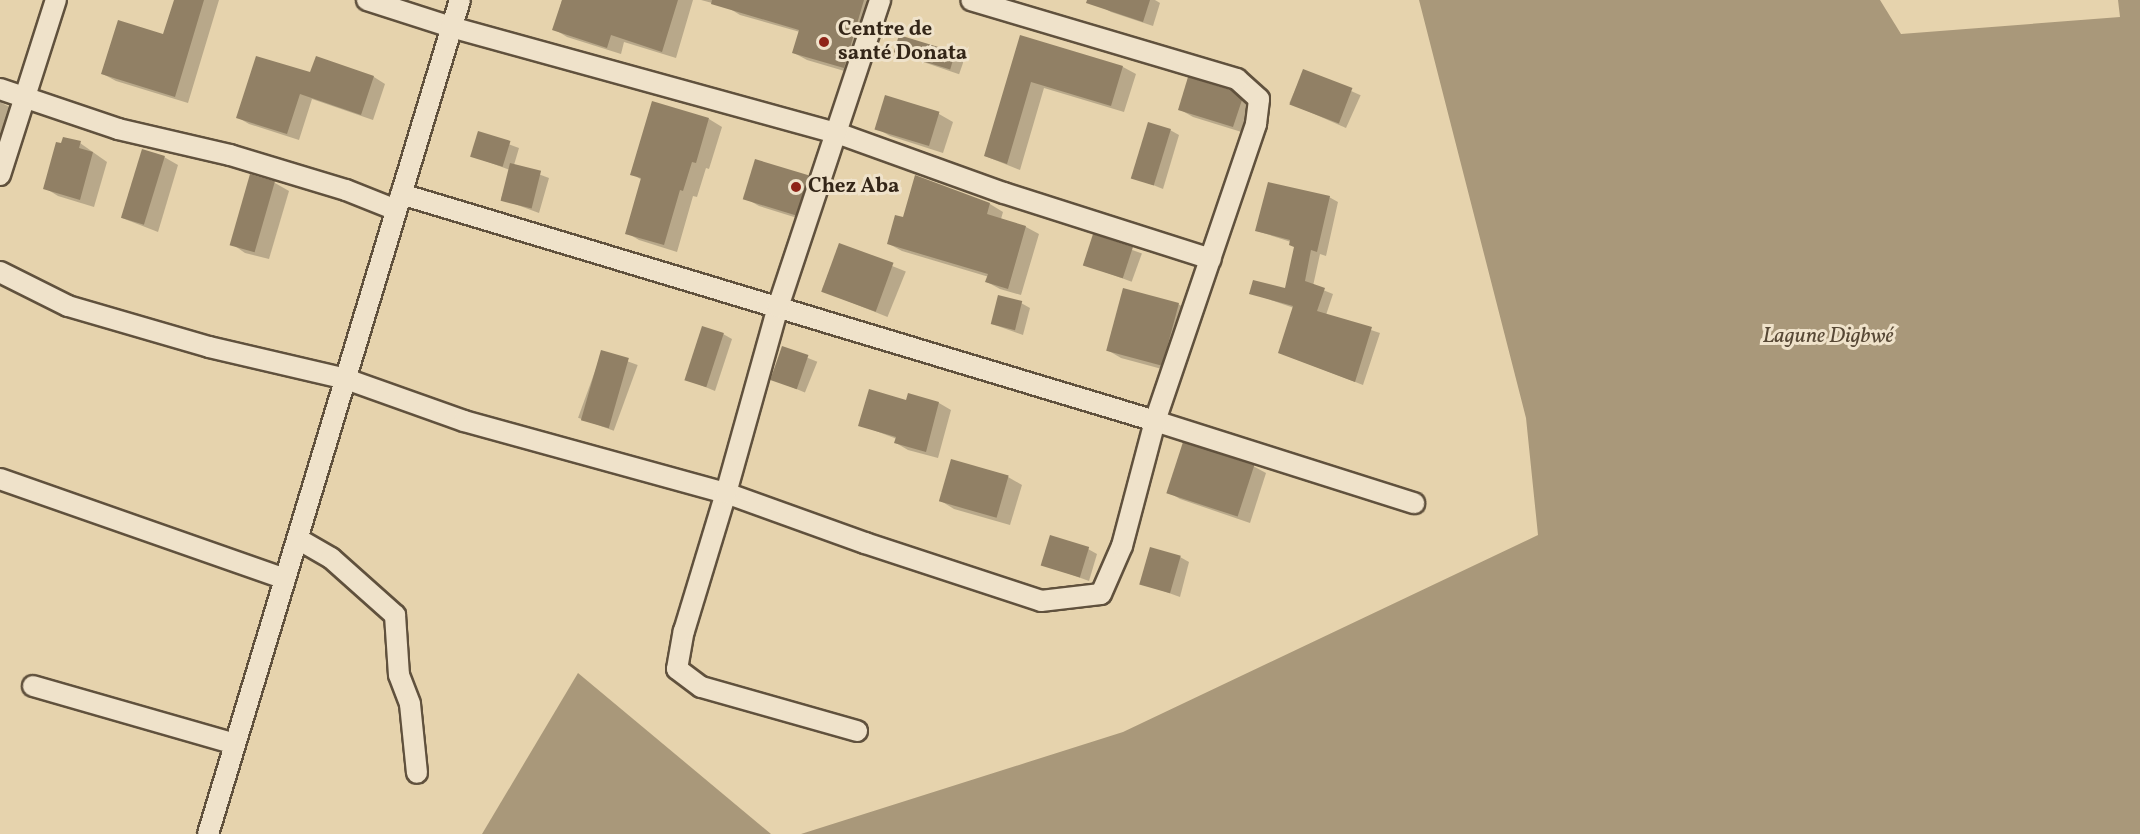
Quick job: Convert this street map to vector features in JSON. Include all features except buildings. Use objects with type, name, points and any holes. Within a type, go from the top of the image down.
[{"type":"street","points":[[0,175],[56,0]]},
{"type":"street","points":[[367,0],[451,27],[837,133],[1004,193],[1210,259]]},
{"type":"street","points":[[208,834],[460,0]]},
{"type":"street","points":[[857,731],[701,687],[677,669],[684,631],[726,493],[778,307],[880,0]]},
{"type":"street","points":[[0,272],[68,306],[209,347],[346,379],[464,421],[726,493],[865,543],[1041,601],[1101,594],[1122,546],[1155,421],[1256,124],[1259,99],[1237,79],[970,0]]},
{"type":"street","points":[[0,89],[118,129],[230,155],[778,307],[1155,421],[1414,503]]},
{"type":"street","points":[[0,479],[285,579]]},
{"type":"street","points":[[298,539],[331,558],[395,615],[399,675],[410,705],[417,773]]},
{"type":"street","points":[[33,686],[235,744]]},
{"type":"water","name":"Lagune Digbwé","points":[[1419,0],[1880,0],[1901,34],[2120,17],[2118,0],[2140,0],[2140,834],[801,834],[1123,732],[1538,535],[1526,418]]},
{"type":"water","points":[[578,673],[771,834],[482,834]]},
{"type":"place","name":"Centre de santé Donata","points":[[824,42]]},
{"type":"place","name":"Chez Aba","points":[[796,187]]}]
